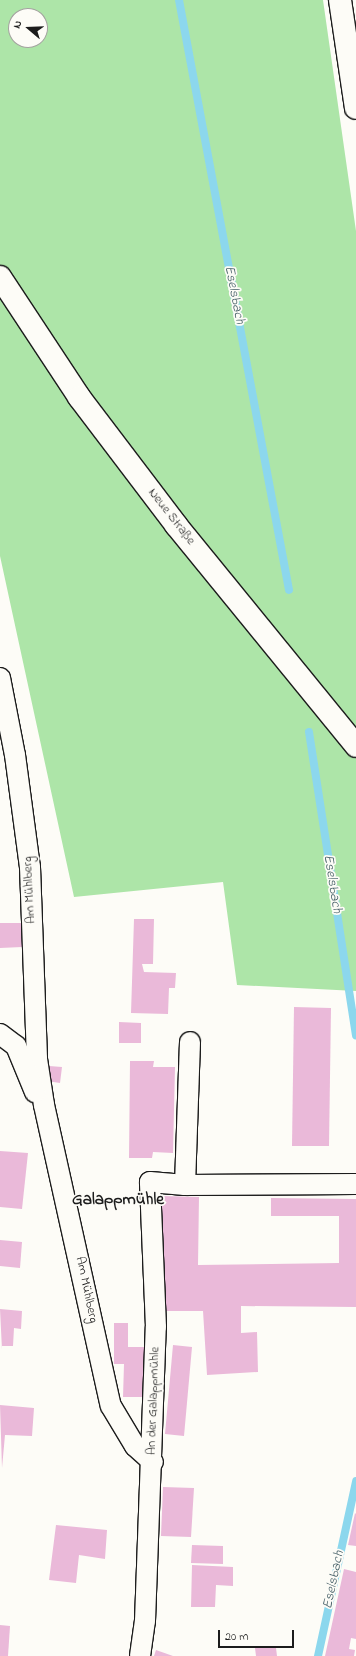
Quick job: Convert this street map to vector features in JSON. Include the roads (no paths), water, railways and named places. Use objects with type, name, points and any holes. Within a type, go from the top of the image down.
[{"type":"main road","points":[[340,0],[356,108]]},
{"type":"main road","name":"Neue Straße","points":[[0,277],[79,397],[139,476],[356,746]]},
{"type":"street","name":"Am Mühlberg","points":[[0,678],[15,755],[30,867],[37,1059],[44,1105],[111,1406],[135,1446],[152,1462]]},
{"type":"street","name":"Am Mühlberg","points":[[0,1034],[16,1046],[31,1087],[44,1105]]},
{"type":"street","points":[[185,1185],[190,1042]]},
{"type":"street","name":"An der Galappmühle","points":[[140,1656],[145,1621],[156,1327],[150,1182],[185,1185],[356,1184]]},
{"type":"waterway","name":"Eselsbach","points":[[179,0],[289,590]]},
{"type":"waterway","name":"Eselsbach","points":[[309,732],[356,1035]]},
{"type":"waterway","name":"Eselsbach","points":[[318,1656],[356,1481]]},
{"type":"district","name":"Galappmühle","points":[[118,1200]]}]
